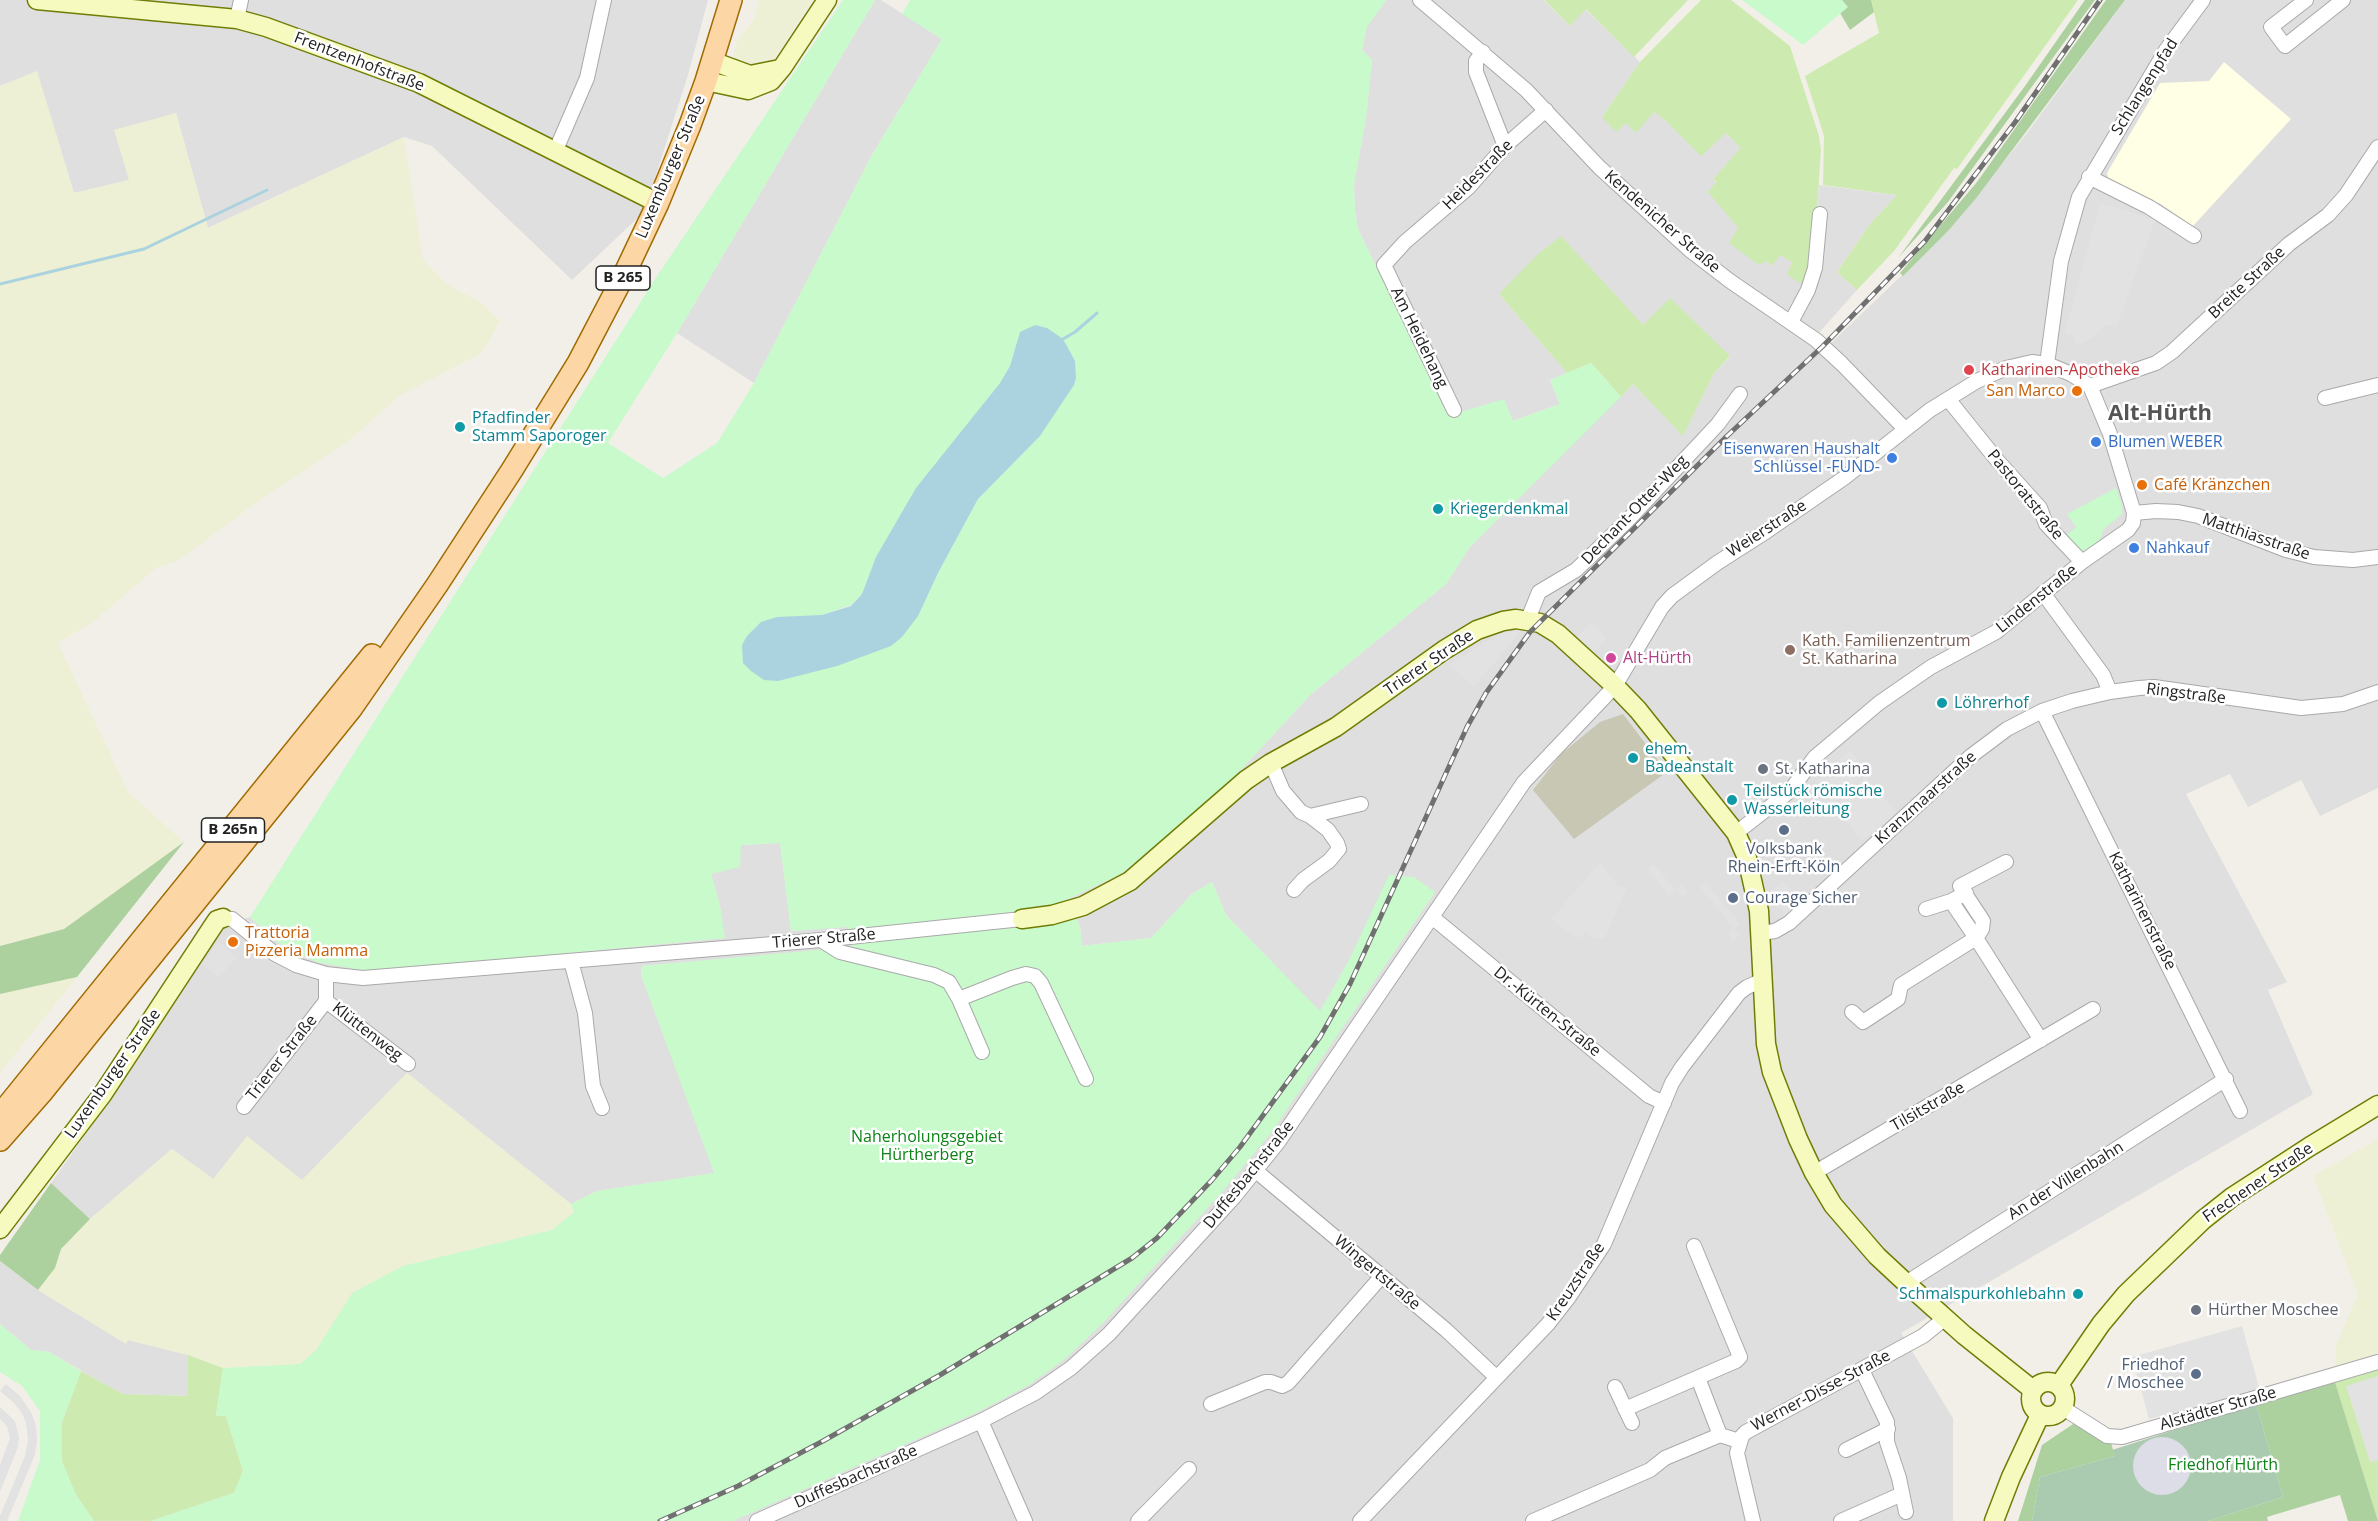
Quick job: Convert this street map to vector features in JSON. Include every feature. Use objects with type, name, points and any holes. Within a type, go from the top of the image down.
[{"type":"main road","name":"Luxemburger Straße","points":[[464,543],[578,363],[623,278],[658,203],[709,71],[731,0]]},
{"type":"main road","name":"B 265n","points":[[0,1115],[464,543]]},
{"type":"main road","name":"B 265n","points":[[0,1140],[43,1091],[351,708],[464,543]]},
{"type":"street","name":"Frentzenhofstraße","points":[[37,0],[237,19],[266,27],[419,83],[658,203]]},
{"type":"street","points":[[237,19],[241,0]]},
{"type":"street","points":[[555,152],[587,78],[604,0]]},
{"type":"street","points":[[709,71],[750,75],[782,68],[827,0]]},
{"type":"street","name":"Kendenicher Straße","points":[[1420,0],[1483,52],[1546,110],[1599,167],[1691,251],[1827,350],[1905,429]]},
{"type":"street","name":"Schlangenpfad","points":[[2047,364],[2061,261],[2079,197],[2166,50],[2203,0]]},
{"type":"street","points":[[2306,0],[2271,27],[2285,46],[2343,0]]},
{"type":"street","points":[[1483,52],[1476,61],[1476,72],[1505,146]]},
{"type":"street","name":"Heidestraße","points":[[1384,265],[1405,242],[1468,188],[1505,146],[1546,110]]},
{"type":"street","name":"Breite Straße","points":[[2090,386],[2156,363],[2172,352],[2289,244],[2328,214],[2346,195],[2378,147]]},
{"type":"street","points":[[2089,177],[2149,207],[2194,236]]},
{"type":"street","points":[[1791,322],[1808,290],[1815,268],[1820,214]]},
{"type":"street","name":"Am Heidehang","points":[[1384,265],[1454,410]]},
{"type":"street","name":"Weierstraße","points":[[1615,686],[1662,607],[1672,596],[1844,478],[1905,429],[1977,381],[2006,368],[2032,362],[2047,364]]},
{"type":"street","points":[[2047,364],[2071,374],[2090,386],[2110,434],[2134,513]]},
{"type":"street","points":[[2325,398],[2378,385]]},
{"type":"street","name":"Dechant-Otter-Weg","points":[[1528,620],[1539,592],[1576,570],[1621,526],[1718,424],[1740,394]]},
{"type":"street","name":"Pastoratstraße","points":[[1948,399],[1997,460],[2040,508],[2046,524],[2082,562]]},
{"type":"street","name":"Matthiasstraße","points":[[2134,513],[2178,512],[2198,516],[2286,550],[2314,557],[2353,560],[2378,557]]},
{"type":"street","name":"Lindenstraße","points":[[1736,833],[1790,791],[1815,757],[1879,703],[1931,667],[1996,632],[2082,562],[2128,530],[2133,523],[2134,513]]},
{"type":"street","points":[[2043,593],[2103,675],[2110,692]]},
{"type":"street","name":"Trierer Straße","points":[[223,918],[232,919],[274,954],[296,965],[326,974],[363,978],[821,940],[1053,915],[1083,906],[1130,881],[1179,841],[1246,780],[1336,727],[1444,650],[1477,630],[1503,621],[1528,620],[1540,623],[1558,634],[1615,686],[1638,710],[1736,833],[1755,884],[1761,933]]},
{"type":"street","name":"Duffesbachstraße","points":[[757,1521],[981,1421],[1035,1394],[1071,1368],[1109,1334],[1256,1171],[1279,1141],[1524,782],[1615,686]]},
{"type":"street","name":"Ringstraße","points":[[2110,692],[2154,687],[2301,708],[2343,704],[2378,692]]},
{"type":"street","name":"Kranzmaarstraße","points":[[1761,933],[1775,931],[1789,922],[1971,756],[2007,729],[2042,711],[2110,692]]},
{"type":"street","name":"Katharinenstraße","points":[[2042,711],[2241,1111]]},
{"type":"street","points":[[1272,763],[1283,791],[1301,812],[1328,830],[1339,849],[1329,861],[1294,890]]},
{"type":"street","points":[[1310,816],[1361,804]]},
{"type":"street","points":[[1852,1012],[1863,1022],[1898,999],[1901,985],[1976,938],[1983,928],[1983,921],[1960,886],[2006,862]]},
{"type":"street","points":[[1926,909],[1951,901],[1966,892]]},
{"type":"street","points":[[1951,901],[2041,1040]]},
{"type":"street","name":"Dr.-Kürten-Straße","points":[[1432,917],[1649,1096],[1664,1103]]},
{"type":"street","name":"Luxemburger Straße","points":[[0,1230],[102,1095],[217,920],[223,918]]},
{"type":"street","points":[[1761,933],[1761,981],[1766,1044],[1772,1072],[1779,1094],[1814,1173],[1833,1205],[1905,1283],[1944,1318],[2033,1390]]},
{"type":"street","points":[[821,940],[840,952],[934,975],[949,982],[982,1052]]},
{"type":"street","points":[[571,961],[585,1013],[593,1086],[602,1108]]},
{"type":"street","name":"Trierer Straße","points":[[244,1107],[326,1001],[326,974]]},
{"type":"street","points":[[959,999],[1012,978],[1026,974],[1035,976],[1041,983],[1086,1079]]},
{"type":"street","name":"Kreuzstraße","points":[[1360,1521],[1548,1324],[1604,1244],[1664,1103],[1682,1067],[1731,1002],[1747,987],[1761,981]]},
{"type":"street","name":"Klüttenweg","points":[[326,1001],[408,1064]]},
{"type":"street","name":"Tilsitstraße","points":[[1814,1173],[2093,1009]]},
{"type":"street","name":"An der Villenbahn","points":[[1905,1283],[2226,1079]]},
{"type":"street","name":"Frechener Straße","points":[[2058,1385],[2126,1294],[2203,1220],[2251,1185],[2378,1106]]},
{"type":"street","name":"Wingertstraße","points":[[1256,1171],[1446,1330],[1496,1377]]},
{"type":"street","points":[[1625,1409],[1736,1361],[1740,1357],[1694,1246]]},
{"type":"street","points":[[1210,1404],[1264,1382],[1282,1386],[1288,1383],[1381,1277]]},
{"type":"street","name":"Werner-Disse-Straße","points":[[1753,1521],[1737,1454],[1739,1441],[1746,1432],[1923,1336],[1944,1318]]},
{"type":"street","name":"Alstädter Straße","points":[[2063,1408],[2107,1436],[2122,1437],[2378,1362]]},
{"type":"street","points":[[1862,1370],[1888,1429],[1887,1442],[1899,1478],[1906,1512]]},
{"type":"street","points":[[1698,1378],[1720,1435]]},
{"type":"street","points":[[2042,1383],[2058,1385],[2065,1398],[2063,1408],[2052,1416],[2035,1411],[2030,1401],[2033,1390],[2042,1383]]},
{"type":"street","points":[[1615,1387],[1632,1423]]},
{"type":"street","points":[[1994,1521],[2040,1414]]},
{"type":"street","points":[[981,1421],[1025,1521]]},
{"type":"street","points":[[1846,1449],[1888,1429]]},
{"type":"street","points":[[1533,1521],[1650,1470],[1665,1458],[1720,1435],[1739,1441]]},
{"type":"street","points":[[1138,1521],[1189,1469]]},
{"type":"street","points":[[1841,1521],[1902,1494]]},
{"type":"shaded area","points":[[0,0],[708,0],[688,75],[644,212],[572,280],[432,146],[404,137],[208,228],[176,113],[129,180],[74,193],[37,72],[0,86]]},
{"type":"shaded area","points":[[759,0],[813,0],[772,63],[753,68],[736,63],[734,55],[737,41],[754,19]]},
{"type":"shaded area","points":[[875,0],[881,0],[942,39],[872,155],[754,383],[677,333]]},
{"type":"shaded area","name":"Alt-Hürth","points":[[1386,0],[1543,0],[1570,26],[1585,9],[1640,62],[1602,117],[1626,123],[1654,112],[1666,121],[1726,133],[1742,148],[1713,179],[1766,261],[1780,255],[1793,262],[1787,275],[1817,212],[1819,185],[1897,195],[1870,224],[1837,272],[1857,290],[1817,335],[1828,346],[1948,231],[2027,133],[2125,0],[2378,0],[2378,788],[2320,816],[2301,780],[2248,807],[2230,774],[2186,794],[2287,982],[2268,990],[2313,1094],[1901,1333],[1953,1418],[1953,1521],[733,1521],[784,1497],[1347,1021],[1435,892],[1348,962],[1320,1012],[1226,915],[1212,882],[1192,894],[1151,938],[1082,946],[1080,927],[1068,899],[1121,874],[1225,787],[1310,695],[1446,584],[1470,547],[1633,384],[1683,435],[1714,373],[1730,357],[1643,325],[1499,294],[1567,373],[1550,380],[1560,404],[1512,421],[1504,400],[1448,416],[1358,229],[1355,210],[1354,184],[1366,118],[1372,60],[1362,50],[1366,27]]},
{"type":"shaded area","points":[[2224,62],[2291,119],[2193,226],[2161,204],[2108,178],[2107,173],[2160,83],[2209,81]]},
{"type":"shaded area","points":[[37,71],[74,193],[129,180],[114,130],[176,113],[208,228],[404,137],[423,259],[445,283],[482,303],[500,321],[482,353],[399,396],[348,442],[264,497],[178,561],[156,568],[92,623],[58,643],[128,792],[184,842],[64,929],[0,946],[0,86]]},
{"type":"shaded area","points":[[2100,203],[2155,220],[2117,326],[2104,325],[2096,336],[2077,346],[2072,335],[2065,334]]},
{"type":"shaded area","points":[[1591,622],[1607,638],[1594,653],[1577,637]]},
{"type":"shaded area","points":[[1521,631],[1474,687],[1449,665],[1501,632]]},
{"type":"shaded area","points":[[1623,714],[1667,772],[1574,839],[1533,790],[1561,754],[1600,722]]},
{"type":"shaded area","points":[[1850,750],[1868,770],[1832,804],[1816,782]]},
{"type":"shaded area","points":[[1866,776],[1896,813],[1862,841],[1834,807]]},
{"type":"shaded area","points":[[780,843],[791,931],[848,926],[851,948],[641,966],[641,975],[715,1173],[597,1191],[571,1204],[407,1073],[302,1180],[213,1179],[172,1149],[90,1219],[51,1183],[127,1076],[225,924],[250,917],[277,942],[402,969],[724,938],[720,906],[711,874],[741,845]]},
{"type":"shaded area","points":[[1600,862],[1619,886],[1627,888],[1605,938],[1595,939],[1584,933],[1579,939],[1551,919]]},
{"type":"shaded area","points":[[1654,863],[1675,890],[1682,885],[1688,892],[1681,897],[1676,890],[1669,896],[1647,869]]},
{"type":"shaded area","points":[[1705,881],[1740,924],[1734,929],[1739,935],[1733,941],[1727,934],[1733,928],[1699,886]]},
{"type":"shaded area","points":[[1782,881],[1803,899],[1786,915],[1775,904],[1770,893]]},
{"type":"shaded area","points":[[218,942],[237,957],[219,978],[202,965]]},
{"type":"shaded area","points":[[77,977],[3,1069],[0,1073],[0,994]]},
{"type":"shaded area","points":[[407,1073],[571,1204],[574,1212],[552,1230],[403,1266],[352,1293],[316,1350],[300,1364],[223,1368],[188,1355],[128,1340],[126,1344],[38,1290],[55,1268],[61,1249],[90,1219],[172,1149],[213,1179],[247,1136],[302,1180]]},
{"type":"shaded area","points":[[2378,1139],[2378,1369],[2335,1382],[2336,1345],[2358,1295],[2313,1176]]},
{"type":"shaded area","points":[[0,1261],[38,1290],[126,1343],[128,1340],[188,1355],[189,1396],[122,1394],[49,1352],[31,1350],[0,1324]]},
{"type":"shaded area","name":"Friedhof / Moschee","points":[[2242,1326],[2260,1391],[2149,1419],[2132,1357]]},
{"type":"shaded area","points":[[2378,1376],[2378,1460],[2370,1462],[2346,1386]]},
{"type":"shaded area","points":[[6,1384],[20,1396],[31,1412],[36,1426],[37,1440],[35,1455],[7,1521],[0,1521],[25,1456],[28,1440],[22,1413],[0,1391]]},
{"type":"shaded area","points":[[0,1407],[15,1421],[19,1437],[18,1447],[0,1492],[0,1465],[10,1438],[7,1426],[0,1419]]},
{"type":"shaded area","points":[[2162,1437],[2173,1439],[2186,1450],[2191,1466],[2189,1477],[2178,1490],[2162,1495],[2151,1493],[2138,1482],[2133,1466],[2135,1455],[2146,1442]]},
{"type":"green space","name":"Naherholungsgebiet Hürtherberg","points":[[843,0],[875,0],[677,333],[608,443],[663,478],[717,443],[754,383],[872,155],[942,39],[902,14],[910,0],[1386,0],[1367,27],[1362,50],[1372,60],[1366,118],[1354,184],[1355,210],[1358,229],[1448,416],[1504,399],[1513,421],[1560,404],[1550,380],[1591,363],[1621,397],[1470,547],[1446,584],[1310,695],[1225,787],[1121,874],[1068,899],[1080,927],[1082,946],[1151,938],[1192,894],[1212,882],[1226,915],[1320,1011],[1348,962],[1389,875],[1414,877],[1435,892],[1271,1133],[1223,1191],[1104,1322],[1065,1359],[1029,1385],[978,1412],[733,1521],[151,1521],[234,1493],[243,1471],[226,1416],[216,1416],[223,1368],[300,1364],[316,1350],[352,1293],[403,1266],[552,1230],[574,1212],[571,1204],[597,1191],[714,1173],[641,975],[641,966],[851,947],[848,927],[791,931],[780,843],[741,845],[740,867],[711,874],[720,906],[725,938],[402,969],[360,970],[316,962],[277,942],[250,917],[657,276]],"holes":[[[1020,332],[1076,377],[1074,385],[1040,436],[978,499],[939,571],[918,616],[803,615],[822,615],[851,605],[862,594],[876,557],[974,416],[1000,383],[1010,366]]]},
{"type":"green space","points":[[1544,0],[1688,0],[1634,57],[1586,9],[1570,26]]},
{"type":"green space","points":[[1701,0],[1731,0],[1790,46],[1819,136],[1821,150],[1814,255],[1804,285],[1787,275],[1792,262],[1780,255],[1772,266],[1766,261],[1759,265],[1729,243],[1738,228],[1708,192],[1716,182],[1713,179],[1741,148],[1726,133],[1701,156],[1654,112],[1636,133],[1626,123],[1616,132],[1602,117],[1640,62]]},
{"type":"green space","points":[[1742,0],[1842,0],[1848,7],[1803,45]]},
{"type":"green space","points":[[1842,0],[1871,0],[1874,12],[1850,30],[1840,13],[1847,7]]},
{"type":"green space","points":[[1871,0],[2078,0],[1957,169],[1954,168],[1894,251],[1857,290],[1837,272],[1870,224],[1897,195],[1823,185],[1824,136],[1805,76],[1879,33]]},
{"type":"green space","points":[[2085,0],[2095,0],[1948,202],[1898,258],[2025,86]]},
{"type":"green space","points":[[2106,0],[2125,0],[1977,197],[1948,231],[1903,276],[1900,273],[1977,182]]},
{"type":"green space","points":[[1561,236],[1643,325],[1670,298],[1730,356],[1714,373],[1683,436],[1633,384],[1621,397],[1591,363],[1567,373],[1499,294],[1537,255]]},
{"type":"green space","points":[[2116,488],[2122,505],[2122,514],[2103,530],[2100,540],[2083,555],[2066,536],[2076,527],[2067,514]]},
{"type":"green space","points":[[184,842],[77,977],[0,994],[0,946],[64,929]]},
{"type":"green space","points":[[51,1183],[90,1219],[61,1249],[55,1268],[38,1290],[0,1261],[0,1255]]},
{"type":"green space","points":[[0,1324],[31,1350],[49,1352],[81,1371],[62,1422],[62,1462],[76,1495],[94,1521],[18,1521],[40,1460],[40,1411],[22,1386],[0,1372]]},
{"type":"green space","points":[[188,1355],[223,1368],[216,1415],[226,1416],[243,1471],[234,1493],[151,1521],[94,1521],[76,1495],[62,1462],[62,1422],[81,1371],[123,1394],[188,1396]]},
{"type":"green space","points":[[2378,1369],[2378,1521],[2335,1382]]},
{"type":"green space","points":[[2335,1382],[2378,1521],[2348,1521],[2340,1495],[2267,1517],[2268,1521],[2208,1521],[2283,1497],[2256,1404]]},
{"type":"green space","name":"Friedhof Hürth","points":[[2256,1404],[2283,1497],[2208,1521],[2032,1521],[2040,1477],[2115,1456],[2112,1450]]},
{"type":"green space","points":[[2076,1422],[2111,1443],[2115,1456],[2040,1477],[2032,1521],[2018,1521],[2042,1445]]},
{"type":"water","points":[[1035,325],[1047,328],[1063,339],[1075,361],[1074,385],[1040,436],[978,499],[939,571],[918,616],[902,637],[891,646],[837,666],[778,681],[764,680],[751,671],[743,663],[742,645],[747,636],[761,622],[777,617],[822,615],[851,606],[862,594],[876,557],[916,488],[1000,383],[1010,366],[1020,332]]},
{"type":"waterway","points":[[0,284],[144,249],[267,190]]},
{"type":"waterway","points":[[1063,339],[1097,313]]},
{"type":"railway","points":[[660,1521],[738,1486],[823,1441],[940,1375],[1132,1258],[1157,1238],[1212,1180],[1240,1147],[1320,1037],[1350,984],[1467,727],[1486,693],[1530,632],[1726,437],[1823,346],[1925,241],[2016,121],[2100,0]]},
{"type":"place","name":"Katharinen-Apotheke","points":[[1969,370]]},
{"type":"place","name":"San Marco","points":[[2077,391]]},
{"type":"place","name":"Pfadfinder Stamm Saporoger","points":[[460,427]]},
{"type":"place","name":"Blumen WEBER","points":[[2096,442]]},
{"type":"place","name":"Eisenwaren Haushalt Schlüssel -FUND-","points":[[1892,458]]},
{"type":"place","name":"Café Kränzchen","points":[[2142,485]]},
{"type":"place","name":"Kriegerdenkmal","points":[[1438,509]]},
{"type":"place","name":"Nahkauf","points":[[2134,548]]},
{"type":"place","name":"Kath. Familienzentrum St. Katharina","points":[[1790,650]]},
{"type":"place","name":"Alt-Hürth","points":[[1611,658]]},
{"type":"place","name":"Löhrerhof","points":[[1942,703]]},
{"type":"place","name":"ehem. Badeanstalt","points":[[1633,758]]},
{"type":"place","name":"St. Katharina","points":[[1763,769]]},
{"type":"place","name":"Teilstück römische Wasserleitung","points":[[1732,800]]},
{"type":"place","name":"Volksbank Rhein-Erft-Köln","points":[[1784,830]]},
{"type":"place","name":"Courage Sicher","points":[[1733,898]]},
{"type":"place","name":"Trattoria Pizzeria Mamma","points":[[233,942]]},
{"type":"place","name":"Schmalspurkohlebahn","points":[[2078,1294]]},
{"type":"place","name":"Hürther Moschee","points":[[2196,1310]]},
{"type":"place","name":"Friedhof / Moschee","points":[[2196,1374]]},
{"type":"district","name":"Alt-Hürth","points":[[2160,414]]}]
